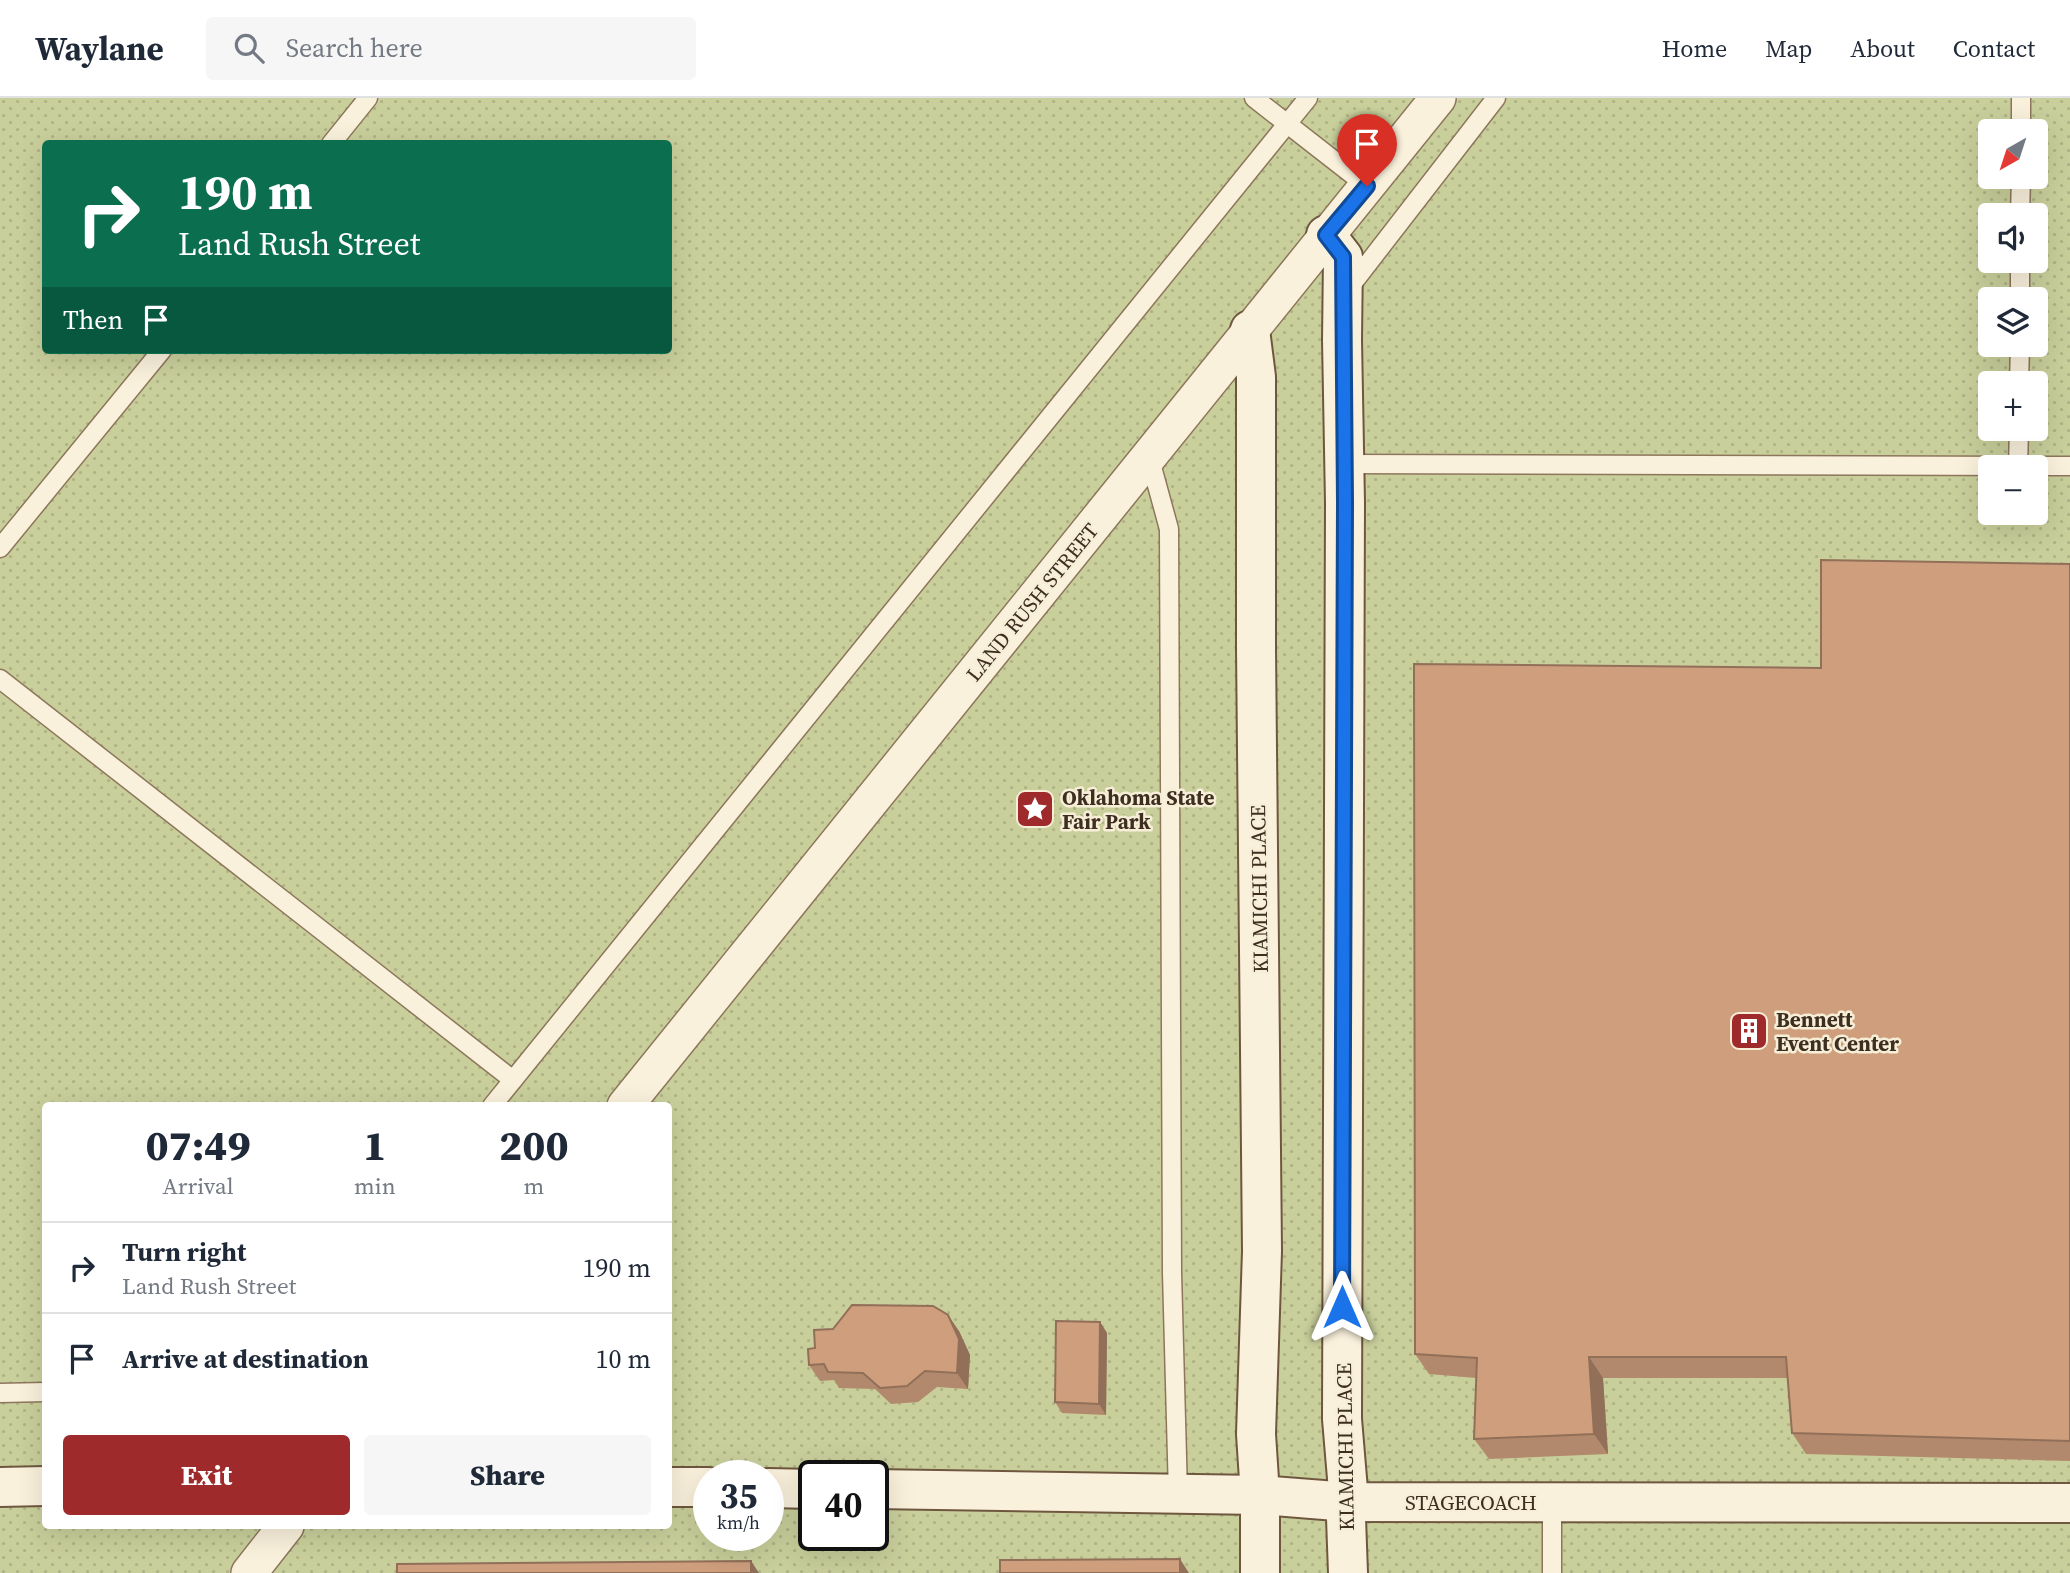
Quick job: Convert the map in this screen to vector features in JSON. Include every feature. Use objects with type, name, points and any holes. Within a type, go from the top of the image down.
[{"type":"street","name":"LAND RUSH STREET","points":[[628,1102],[1438,98]]},
{"type":"street","name":"KIAMICHI PLACE","points":[[1326,235],[1343,257],[1342,1419],[1349,1503],[1346,1518],[1348,1573]]},
{"type":"street","name":"KIAMICHI PLACE","points":[[1250,330],[1256,377],[1262,1238],[1256,1434],[1260,1494],[1260,1573]]},
{"type":"street","points":[[0,1486],[42,1486]]},
{"type":"street","points":[[672,1487],[693,1487]]},
{"type":"street","name":"STAGECOACH","points":[[889,1489],[1260,1494],[1349,1503],[2070,1503]]},
{"type":"street","points":[[249,1573],[284,1529]]},
{"type":"lane","points":[[334,140],[368,98]]},
{"type":"lane","points":[[1254,98],[1367,186]]},
{"type":"lane","points":[[495,1102],[1308,98]]},
{"type":"lane","points":[[1342,297],[1496,98]]},
{"type":"lane","points":[[2021,98],[2021,119]]},
{"type":"lane","points":[[0,548],[159,354]]},
{"type":"lane","points":[[1149,456],[1169,528],[1172,1273],[1178,1494]]},
{"type":"lane","points":[[1344,464],[1978,466]]},
{"type":"lane","points":[[2048,466],[2070,466]]},
{"type":"lane","points":[[0,679],[513,1080]]},
{"type":"lane","points":[[0,1393],[42,1392]]},
{"type":"lane","points":[[1552,1503],[1552,1573]]},
{"type":"green space","name":"Oklahoma State Fair Park","points":[[0,98],[2070,98],[2070,1573],[0,1573]]},
{"type":"building","name":"Bennett Event Center","points":[[1821,560],[2070,564],[2070,1441],[1792,1433],[1786,1357],[1589,1357],[1594,1434],[1474,1439],[1477,1358],[1415,1354],[1414,664],[1821,668]]},
{"type":"building","points":[[852,1305],[933,1306],[948,1315],[959,1339],[957,1373],[925,1371],[907,1386],[880,1388],[863,1373],[828,1372],[824,1364],[809,1365],[808,1349],[815,1348],[814,1330],[833,1329]]},
{"type":"building","points":[[1056,1321],[1100,1322],[1099,1404],[1055,1402]]},
{"type":"building","points":[[1180,1559],[1180,1573],[1000,1573],[1000,1560]]},
{"type":"building","points":[[751,1561],[751,1573],[397,1573],[397,1564]]},
{"type":"place","name":"Oklahoma State Fair Park","points":[[1035,809]]},
{"type":"place","name":"Bennett Event Center","points":[[1749,1031]]},
{"type":"route","points":[[1342,1307],[1345,503],[1343,257],[1326,235],[1367,186]]}]
